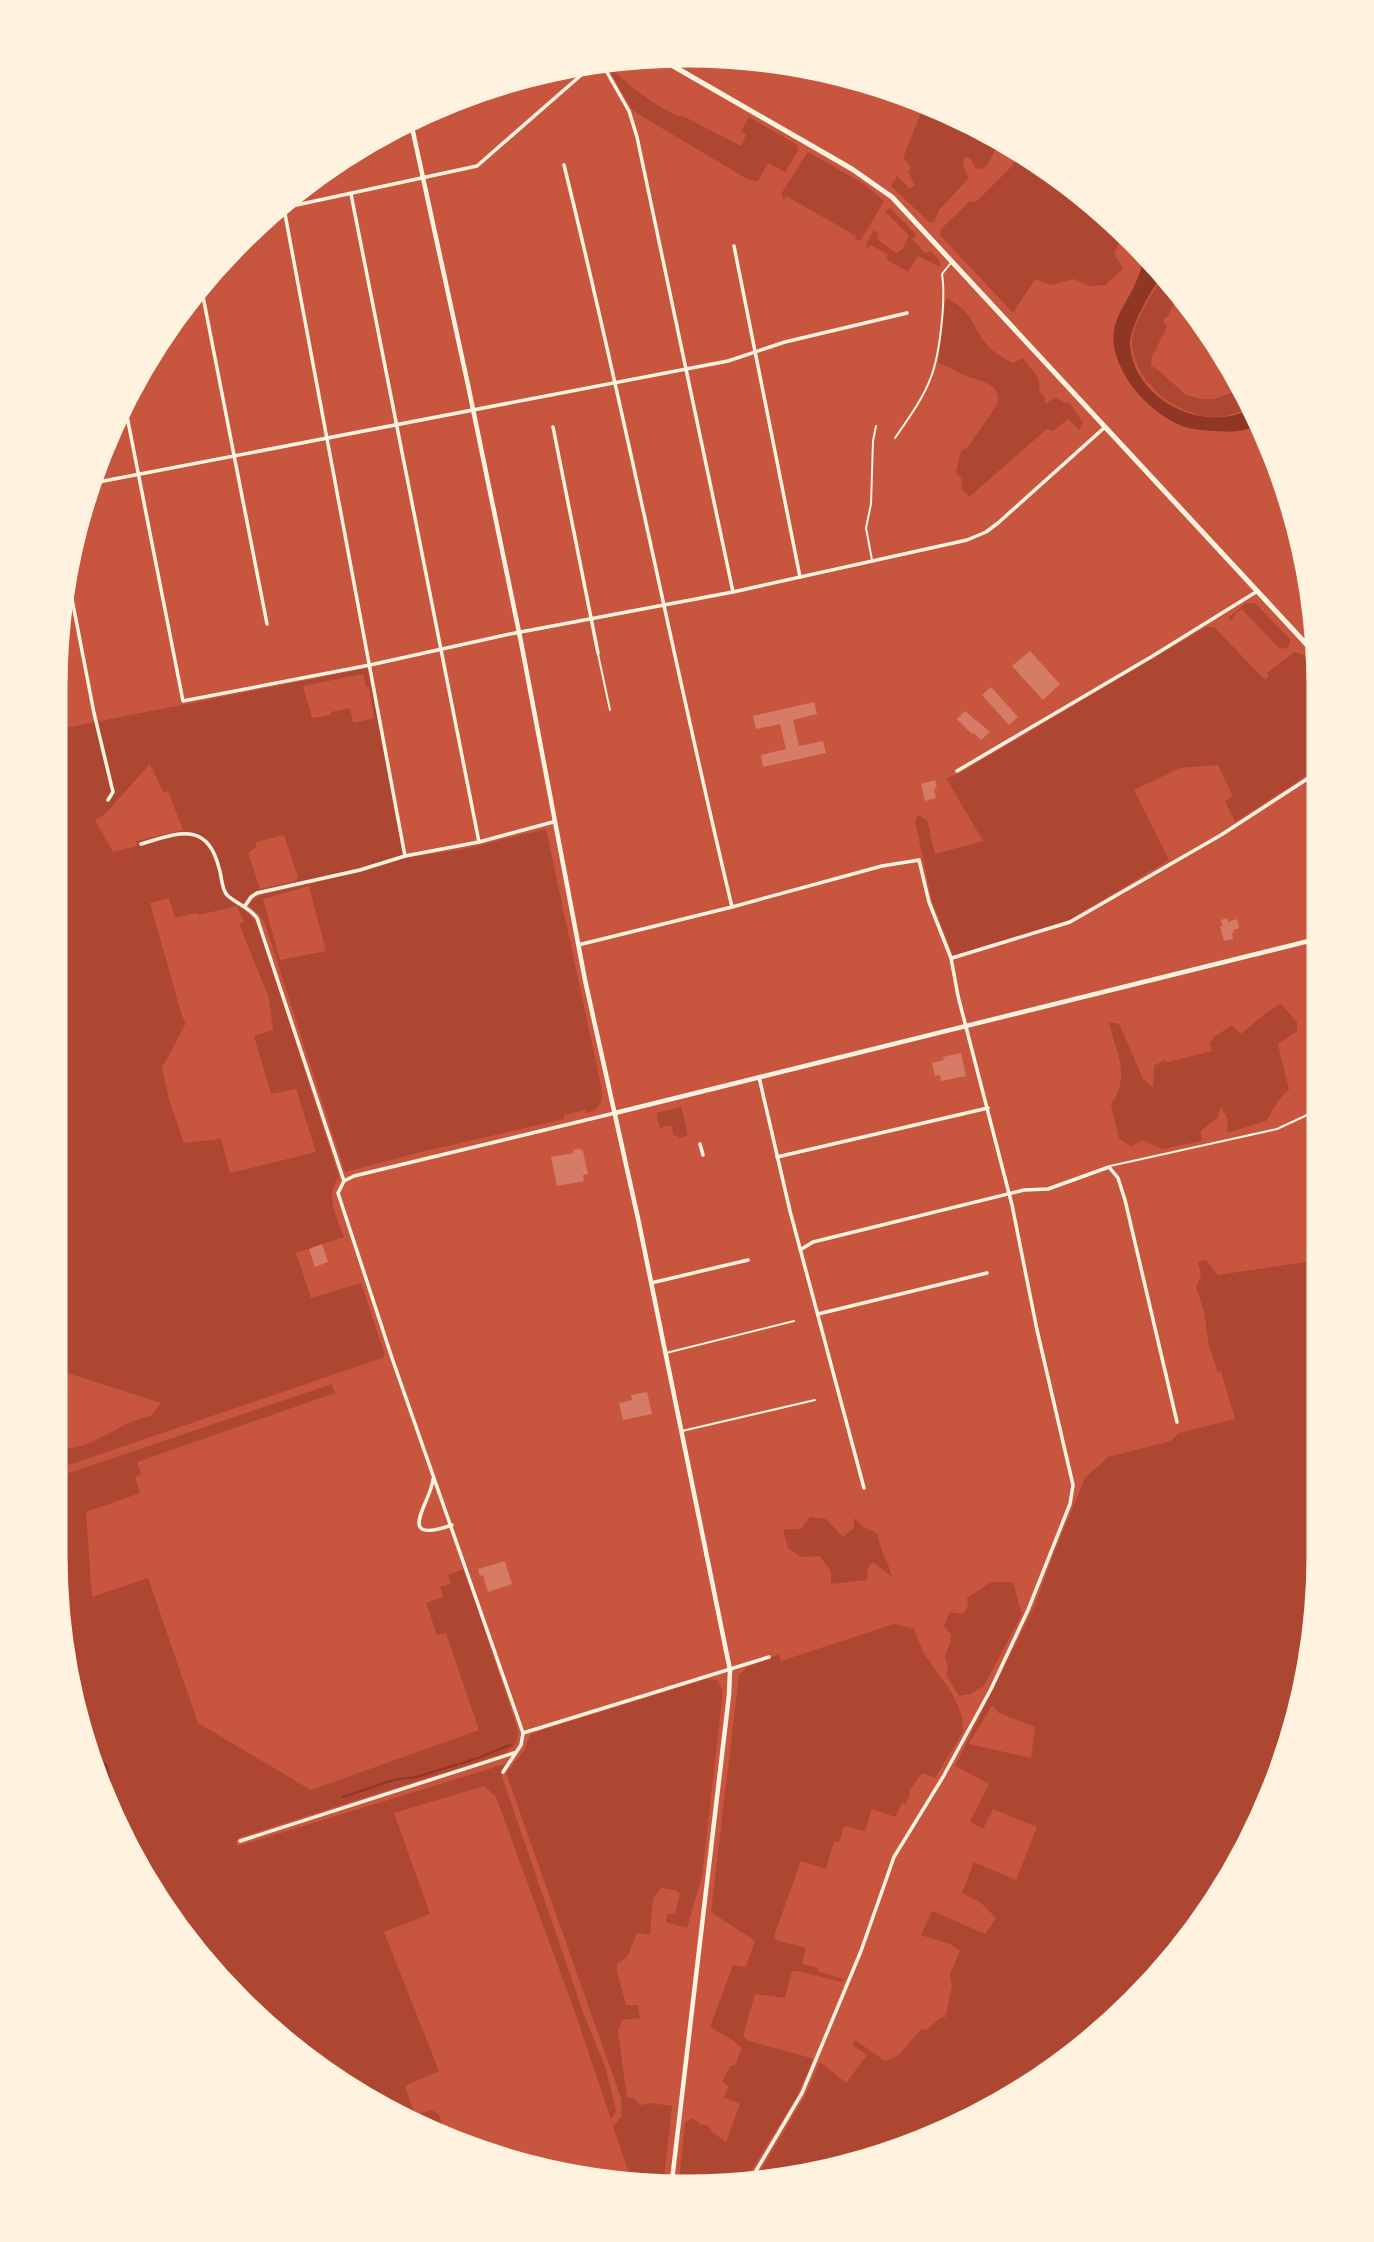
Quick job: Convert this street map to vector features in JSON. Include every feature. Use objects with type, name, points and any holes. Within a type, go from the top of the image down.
[{"type":"main road","points":[[668,63],[808,142],[871,182],[902,207],[1310,649]]},
{"type":"street","points":[[607,68],[629,111],[637,137],[733,592]]},
{"type":"street","points":[[289,207],[477,166],[587,71]]},
{"type":"street","points":[[412,127],[519,632],[578,945],[730,1670],[672,2179]]},
{"type":"street","points":[[564,165],[616,383],[732,907]]},
{"type":"street","points":[[351,194],[479,842]]},
{"type":"street","points":[[285,211],[405,856]]},
{"type":"street","points":[[734,246],[800,577]]},
{"type":"street","points":[[203,294],[267,624]]},
{"type":"street","points":[[97,482],[687,369],[785,342],[908,313]]},
{"type":"street","points":[[126,413],[183,701],[370,665],[519,632],[733,592],[967,540],[986,532],[1104,428]]},
{"type":"street","points":[[553,427],[598,653]]},
{"type":"street","points":[[71,591],[94,713],[113,792],[108,800]]},
{"type":"street","points":[[957,771],[1256,592]]},
{"type":"street","points":[[951,958],[1070,922],[1221,835],[1311,776]]},
{"type":"street","points":[[245,906],[257,893],[554,822]]},
{"type":"street","points":[[141,844],[183,832],[194,834],[208,844],[214,854],[226,894],[255,915],[344,1181]]},
{"type":"street","points":[[578,945],[732,907],[838,877],[919,860],[929,902],[951,958],[1009,1194],[1073,1491],[1028,1610],[991,1689],[943,1777],[891,1863],[861,1951],[802,2092],[753,2175]]},
{"type":"street","points":[[503,1772],[522,1741],[523,1733],[340,1204],[338,1193],[344,1181],[354,1175],[1311,940]]},
{"type":"street","points":[[759,1077],[800,1250],[864,1488]]},
{"type":"street","points":[[777,1157],[988,1108]]},
{"type":"street","points":[[700,1144],[702,1155]]},
{"type":"street","points":[[800,1250],[813,1242],[1009,1194],[1048,1189],[1109,1167],[1118,1178],[1125,1200],[1177,1422]]},
{"type":"street","points":[[651,1283],[748,1259]]},
{"type":"street","points":[[818,1314],[987,1273]]},
{"type":"street","points":[[432,1474],[432,1488],[419,1516],[419,1524],[429,1531],[452,1525]]},
{"type":"street","points":[[523,1733],[769,1657]]},
{"type":"street","points":[[240,1841],[514,1754]]},
{"type":"lane","points":[[895,438],[932,375],[942,320],[942,274],[952,261]]},
{"type":"lane","points":[[872,561],[866,528],[871,503],[876,426]]},
{"type":"lane","points":[[598,653],[610,710]]},
{"type":"lane","points":[[1109,1167],[1277,1129],[1311,1114]]},
{"type":"lane","points":[[665,1354],[794,1321]]},
{"type":"lane","points":[[681,1431],[815,1400]]},
{"type":"shaded area","points":[[608,68],[659,106],[741,146],[746,135],[741,131],[749,117],[797,145],[798,151],[785,172],[768,163],[758,181],[749,180],[633,111]]},
{"type":"shaded area","points":[[923,109],[997,146],[987,166],[979,169],[965,156],[963,166],[969,178],[939,210],[934,222],[930,223],[891,186],[897,176],[910,189],[915,185],[908,172],[911,167],[903,158]]},
{"type":"shaded area","points":[[808,152],[864,184],[884,201],[861,240],[855,241],[856,236],[786,196],[784,200],[781,194]]},
{"type":"shaded area","points":[[1018,158],[1034,168],[1098,218],[1126,244],[1119,243],[1114,253],[1123,269],[1105,285],[1089,286],[1074,279],[1051,285],[1035,279],[1013,313],[940,235],[941,229],[969,202],[977,201]]},
{"type":"shaded area","points":[[890,208],[917,235],[912,239],[925,253],[931,251],[940,262],[940,267],[918,256],[908,272],[886,259],[888,255],[871,245],[867,248],[866,244],[874,230],[879,234],[877,239],[896,253],[902,250],[909,236],[885,211]]},
{"type":"shaded area","points":[[1144,263],[1159,279],[1143,306],[1131,338],[1130,346],[1135,366],[1145,383],[1159,397],[1176,408],[1195,415],[1215,417],[1235,415],[1247,410],[1254,426],[1233,432],[1186,427],[1159,413],[1130,383],[1117,359],[1113,337],[1120,312]]},
{"type":"shaded area","points":[[1161,281],[1176,300],[1163,320],[1167,327],[1152,357],[1151,366],[1186,395],[1214,399],[1230,393],[1238,394],[1246,408],[1218,417],[1188,412],[1161,396],[1141,372],[1135,357],[1133,335]]},
{"type":"shaded area","points":[[946,298],[963,309],[984,341],[995,352],[1013,363],[1023,358],[1037,377],[1045,404],[1056,397],[1070,403],[1083,423],[1079,430],[1068,419],[1053,431],[1047,429],[969,497],[961,488],[962,480],[956,472],[961,451],[967,448],[997,405],[998,397],[993,387],[988,384],[938,363]]},
{"type":"shaded area","points":[[1246,603],[1255,603],[1291,640],[1288,647],[1278,647],[1242,609],[1232,620],[1228,618]]},
{"type":"shaded area","points":[[1206,627],[1214,627],[1265,680],[1269,676],[1267,673],[1294,652],[1304,655],[1310,662],[1311,773],[1235,822],[1225,801],[1233,797],[1218,765],[1180,768],[1134,790],[1169,860],[1069,920],[953,956],[932,901],[915,821],[918,815],[927,820],[935,854],[983,841],[946,778],[960,773]]},
{"type":"shaded area","points":[[368,668],[403,855],[257,892],[249,896],[241,907],[254,919],[259,929],[339,1177],[332,1191],[332,1199],[344,1237],[296,1253],[311,1298],[361,1283],[385,1355],[63,1467],[63,1449],[89,1443],[126,1424],[151,1416],[161,1403],[63,1372],[63,728]],"holes":[[[363,674],[366,687],[369,687],[374,718],[353,723],[350,708],[312,718],[303,686]],[[150,764],[164,793],[168,791],[183,830],[136,841],[137,846],[113,852],[95,820],[103,816]],[[284,835],[298,878],[293,882],[260,889],[248,853],[256,847],[256,842]],[[169,898],[175,918],[237,906],[244,922],[239,924],[269,998],[273,1030],[254,1036],[271,1094],[296,1089],[316,1152],[230,1173],[221,1139],[184,1143],[169,1100],[162,1068],[186,1023],[150,903]]]},
{"type":"shaded area","points":[[546,829],[601,1085],[600,1103],[596,1109],[587,1113],[585,1110],[564,1115],[564,1119],[345,1172],[265,924],[259,914],[248,905],[262,895],[360,872],[405,858],[464,849]],"holes":[[[309,886],[326,951],[280,960],[263,899]]]},
{"type":"shaded area","points":[[1281,1004],[1297,1022],[1297,1031],[1278,1044],[1289,1090],[1278,1101],[1266,1121],[1227,1133],[1228,1120],[1221,1106],[1218,1117],[1201,1131],[1202,1141],[1162,1149],[1143,1140],[1131,1146],[1119,1139],[1111,1104],[1117,1094],[1121,1074],[1109,1023],[1117,1023],[1120,1026],[1143,1079],[1153,1087],[1154,1066],[1164,1060],[1168,1062],[1212,1051],[1210,1044],[1214,1037],[1232,1025],[1240,1034]]},
{"type":"shaded area","points":[[681,1107],[688,1135],[679,1138],[678,1135],[674,1136],[671,1125],[660,1128],[656,1113]]},
{"type":"shaded area","points":[[1206,1260],[1218,1275],[1311,1261],[1311,1555],[1306,1636],[1290,1717],[1264,1794],[1247,1831],[1206,1902],[1156,1966],[1098,2024],[1034,2074],[963,2115],[888,2146],[809,2167],[758,2175],[805,2096],[820,2062],[846,2083],[867,2055],[852,2045],[855,2040],[885,2061],[899,2055],[921,2029],[926,2030],[942,2017],[945,2018],[952,1986],[950,1974],[960,1951],[950,1944],[921,1935],[932,1911],[985,1934],[996,1918],[980,1902],[962,1893],[974,1862],[1016,1880],[1037,1827],[993,1809],[983,1829],[970,1822],[989,1784],[955,1766],[1035,1605],[1085,1478],[1108,1457],[1171,1441],[1179,1433],[1235,1419],[1221,1371],[1218,1372],[1209,1346],[1204,1311],[1196,1287],[1201,1276],[1198,1262]],"holes":[[[992,1705],[999,1713],[1035,1727],[1031,1758],[969,1744]]]},
{"type":"shaded area","points":[[332,1384],[335,1393],[137,1462],[141,1474],[135,1477],[140,1493],[86,1512],[92,1597],[148,1578],[198,1723],[311,1790],[479,1730],[446,1633],[437,1635],[426,1603],[443,1597],[440,1587],[451,1583],[448,1575],[464,1569],[516,1724],[518,1734],[514,1746],[502,1754],[241,1837],[236,1841],[237,1846],[505,1764],[501,1774],[584,2015],[605,2066],[616,2111],[611,2119],[496,1797],[484,1786],[394,1813],[430,1914],[384,1932],[439,2071],[405,2086],[415,2115],[432,2110],[439,2115],[444,2130],[411,2115],[340,2074],[276,2024],[218,1966],[168,1902],[147,1867],[110,1794],[107,1787],[112,1787],[108,1765],[96,1756],[84,1717],[68,1636],[64,1596],[63,1475]]},
{"type":"shaded area","points":[[810,1517],[826,1519],[843,1537],[854,1528],[854,1518],[862,1526],[878,1534],[892,1577],[873,1562],[868,1568],[867,1580],[831,1584],[831,1572],[820,1556],[801,1557],[788,1548],[783,1529],[801,1529]]},
{"type":"shaded area","points":[[991,1582],[1012,1582],[1022,1614],[984,1686],[970,1694],[959,1696],[946,1675],[948,1669],[945,1655],[951,1635],[944,1626],[950,1612],[962,1614],[968,1608],[967,1598]]},
{"type":"shaded area","points":[[894,1624],[913,1628],[925,1655],[956,1702],[963,1722],[963,1732],[935,1778],[922,1773],[895,1817],[872,1809],[865,1831],[844,1826],[839,1842],[834,1842],[826,1869],[801,1861],[774,1936],[776,1940],[806,1948],[802,1964],[845,1980],[841,1982],[792,1971],[785,1998],[755,1994],[743,2036],[749,2041],[813,2060],[796,2098],[748,2176],[679,2179],[685,2123],[693,2118],[700,2124],[709,2126],[712,2132],[726,2142],[740,2104],[724,2097],[729,2086],[722,2082],[730,2066],[735,2065],[742,2048],[710,2027],[733,1965],[746,1967],[755,1941],[711,1912],[739,1675],[746,1668],[779,1654],[781,1661]]},
{"type":"shaded area","points":[[707,1679],[717,1680],[723,1691],[702,1876],[687,1928],[666,1922],[667,1914],[675,1914],[680,1894],[675,1890],[661,1888],[653,1898],[650,1935],[637,1933],[627,1957],[617,1963],[626,2005],[638,2005],[640,2018],[622,2020],[618,2031],[627,2097],[633,2098],[641,2105],[651,2103],[672,2106],[664,2178],[630,2176],[613,2126],[622,2116],[621,2098],[506,1773],[524,1751],[533,1733]]},
{"type":"shaded area","points":[[96,1756],[108,1765],[112,1789],[108,1788]]},
{"type":"building","points":[[1030,651],[1060,684],[1043,700],[1012,666]]},
{"type":"building","points":[[991,687],[1018,717],[1009,725],[982,695]]},
{"type":"building","points":[[814,702],[817,714],[793,720],[799,746],[823,741],[826,753],[763,767],[761,755],[786,749],[780,724],[756,729],[753,716]]},
{"type":"building","points":[[965,711],[990,732],[981,740],[957,719]]},
{"type":"building","points":[[935,780],[936,798],[925,801],[921,784]]},
{"type":"building","points":[[1227,918],[1228,922],[1237,919],[1239,928],[1234,930],[1233,939],[1224,941],[1220,926],[1223,926],[1221,920]]},
{"type":"building","points":[[961,1053],[966,1076],[941,1081],[940,1075],[935,1076],[932,1063]]},
{"type":"building","points":[[573,1150],[583,1151],[588,1174],[583,1175],[584,1181],[557,1186],[551,1157],[574,1153]]},
{"type":"building","points":[[322,1244],[328,1262],[315,1267],[309,1249]]},
{"type":"building","points":[[647,1392],[652,1414],[623,1420],[619,1403],[632,1400],[631,1395]]},
{"type":"building","points":[[505,1561],[512,1584],[488,1592],[483,1575],[480,1576],[478,1569]]},
{"type":"waterway","points":[[343,1797],[393,1780],[416,1777],[478,1758],[510,1745]]}]
